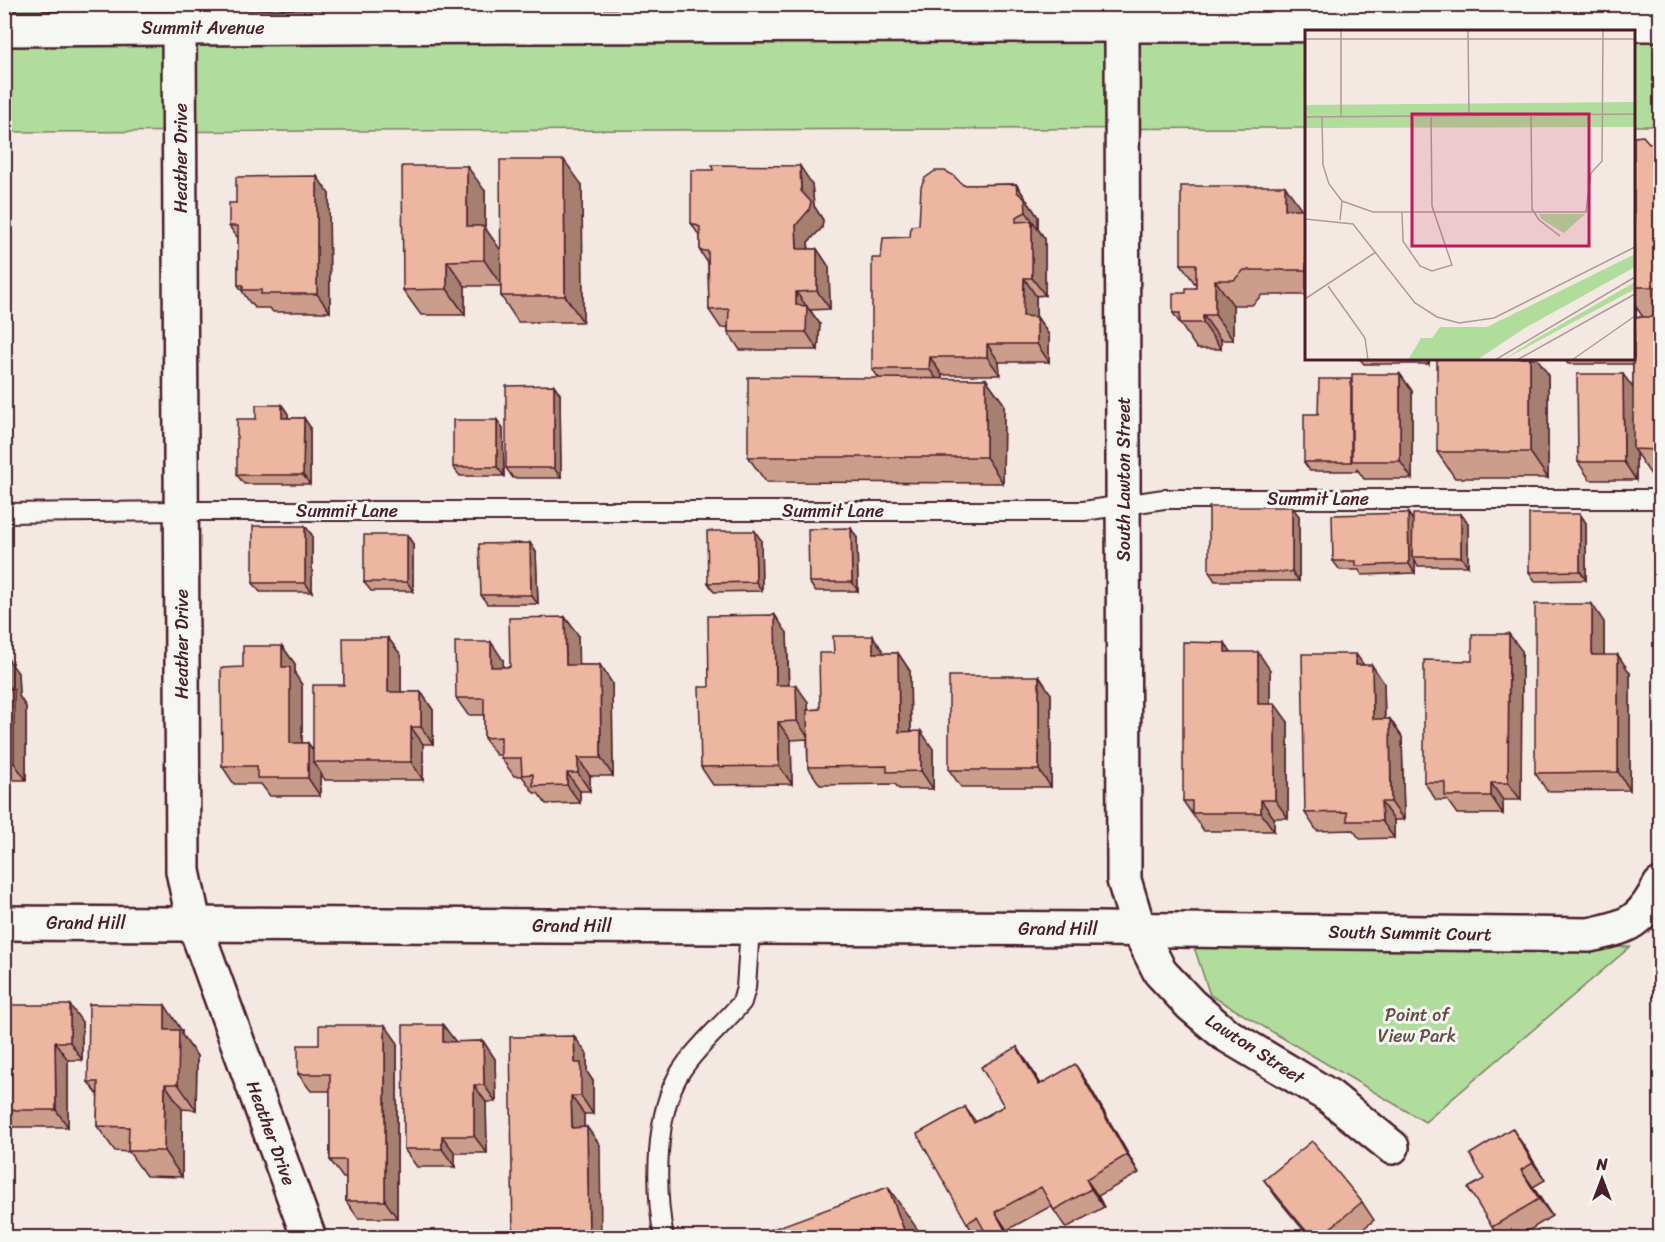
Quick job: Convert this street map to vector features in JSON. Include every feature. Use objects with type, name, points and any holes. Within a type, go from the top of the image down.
[{"type":"street","name":"Summit Avenue","points":[[4,30],[179,28],[530,15],[1122,26],[1660,24]]},
{"type":"street","name":"South Lawton Street","points":[[1122,26],[1124,880],[1139,930]]},
{"type":"street","name":"Heather Drive","points":[[179,28],[183,871],[194,923],[309,1238]]},
{"type":"street","name":"South Summit Court","points":[[1139,930],[1589,935],[1614,930],[1632,922],[1648,909],[1660,885]]},
{"type":"street","name":"Grand Hill","points":[[4,923],[1139,930]]},
{"type":"street","name":"Lawton Street","points":[[1139,930],[1160,972],[1191,1005],[1225,1034],[1329,1096],[1392,1147]]},
{"type":"lane","name":"Summit Lane","points":[[4,513],[1084,511],[1164,499],[1660,499]]},
{"type":"lane","points":[[664,1238],[659,1174],[669,1094],[681,1071],[742,1002],[746,988],[750,927]]},
{"type":"green space","points":[[4,5],[1660,5],[1660,126],[1635,126],[1635,30],[1305,30],[1305,128],[5,132]]},
{"type":"green space","name":"Point of View Park","points":[[1194,947],[1630,947],[1425,1122],[1210,995]]},
{"type":"building","points":[[1643,136],[1649,143],[1660,143],[1660,287],[1635,287],[1635,137]]},
{"type":"building","points":[[500,160],[564,160],[565,296],[501,296]]},
{"type":"building","points":[[712,165],[800,166],[801,191],[811,202],[809,210],[796,225],[797,249],[817,249],[817,291],[796,292],[796,305],[807,306],[806,332],[728,332],[729,309],[709,310],[708,251],[700,251],[700,227],[691,223],[691,170],[713,170]]},
{"type":"building","points":[[402,166],[467,166],[467,226],[484,226],[484,260],[447,261],[447,289],[403,290]]},
{"type":"building","points":[[935,171],[945,171],[953,175],[963,185],[1016,184],[1017,192],[1025,199],[1026,212],[1016,217],[1016,222],[1032,221],[1032,278],[1024,278],[1023,316],[1037,317],[1037,344],[987,344],[987,357],[930,357],[929,369],[872,369],[872,258],[881,258],[883,238],[910,237],[911,226],[919,225],[921,187],[925,178]]},
{"type":"building","points":[[317,176],[317,294],[261,294],[261,290],[243,290],[243,285],[238,285],[238,226],[229,226],[229,203],[236,203],[236,177]]},
{"type":"building","points":[[1181,186],[1285,186],[1285,209],[1305,209],[1305,270],[1244,270],[1234,280],[1215,280],[1215,315],[1203,315],[1203,323],[1180,323],[1180,313],[1173,313],[1173,293],[1186,293],[1186,288],[1196,288],[1196,264],[1181,264]]},
{"type":"building","points":[[1635,317],[1660,317],[1660,450],[1633,449]]},
{"type":"building","points":[[1437,360],[1530,360],[1530,452],[1437,452]]},
{"type":"building","points":[[1352,374],[1400,374],[1400,461],[1352,461]]},
{"type":"building","points":[[1577,374],[1623,374],[1624,462],[1578,462]]},
{"type":"building","points":[[748,377],[986,379],[986,457],[748,457]]},
{"type":"building","points":[[1319,379],[1351,379],[1351,462],[1304,462],[1304,414],[1318,414]]},
{"type":"building","points":[[554,385],[554,468],[506,468],[506,386]]},
{"type":"building","points":[[256,405],[282,405],[282,418],[304,418],[303,475],[237,475],[237,419],[256,419]]},
{"type":"building","points":[[453,420],[497,420],[497,467],[453,467]]},
{"type":"building","points":[[1209,507],[1292,507],[1292,572],[1209,572]]},
{"type":"building","points":[[1408,513],[1409,564],[1356,566],[1356,561],[1333,561],[1332,515]]},
{"type":"building","points":[[1413,514],[1461,514],[1461,557],[1412,557]]},
{"type":"building","points":[[1529,514],[1580,514],[1580,571],[1529,572]]},
{"type":"building","points":[[253,526],[305,526],[305,583],[253,583]]},
{"type":"building","points":[[851,528],[852,582],[809,582],[808,529]]},
{"type":"building","points":[[707,531],[755,531],[756,582],[708,583]]},
{"type":"building","points":[[364,535],[407,535],[407,582],[364,582]]},
{"type":"building","points":[[530,543],[531,595],[481,595],[479,544]]},
{"type":"building","points":[[1535,604],[1592,604],[1592,655],[1618,655],[1618,772],[1535,773]]},
{"type":"building","points":[[775,615],[776,685],[796,685],[797,721],[778,722],[779,766],[701,767],[699,687],[709,687],[708,616]]},
{"type":"building","points":[[565,617],[566,665],[600,665],[601,758],[578,758],[578,773],[567,773],[567,785],[533,786],[533,774],[522,775],[521,758],[501,758],[501,737],[484,738],[484,698],[456,698],[455,642],[491,642],[491,667],[510,667],[509,618]]},
{"type":"building","points":[[1472,634],[1509,634],[1508,783],[1491,783],[1491,796],[1445,796],[1445,782],[1424,782],[1424,660],[1472,661]]},
{"type":"building","points":[[833,636],[873,636],[873,653],[898,653],[899,732],[921,731],[921,771],[887,772],[887,766],[808,767],[807,710],[820,709],[819,653],[834,653]]},
{"type":"building","points":[[343,638],[388,638],[388,692],[421,692],[421,727],[411,727],[411,762],[313,762],[313,685],[344,685]]},
{"type":"building","points":[[1183,642],[1225,643],[1225,652],[1258,652],[1258,704],[1275,704],[1275,800],[1261,800],[1261,813],[1192,813],[1192,801],[1183,801]]},
{"type":"building","points":[[243,646],[282,646],[282,667],[290,667],[290,743],[308,743],[308,778],[257,778],[257,766],[222,766],[221,668],[243,667]]},
{"type":"building","points":[[1302,654],[1356,654],[1356,665],[1372,665],[1373,719],[1390,719],[1391,802],[1381,802],[1382,821],[1347,821],[1347,812],[1305,813]]},
{"type":"building","points":[[4,656],[6,656],[6,689],[14,689],[14,763],[4,763]]},
{"type":"building","points":[[949,676],[1039,676],[1039,770],[949,770]]},
{"type":"building","points":[[89,1004],[165,1005],[165,1030],[179,1030],[178,1084],[165,1084],[164,1151],[128,1151],[129,1127],[97,1126],[98,1082],[88,1082]]},
{"type":"building","points":[[4,1005],[70,1005],[70,1042],[55,1042],[56,1110],[4,1110]]},
{"type":"building","points":[[319,1025],[385,1025],[385,1201],[346,1201],[346,1160],[330,1160],[330,1074],[298,1074],[298,1045],[319,1045]]},
{"type":"building","points":[[403,1025],[443,1025],[443,1042],[483,1041],[484,1085],[474,1085],[474,1136],[442,1136],[442,1149],[404,1149]]},
{"type":"building","points":[[574,1036],[575,1063],[581,1063],[581,1096],[571,1096],[572,1128],[587,1127],[589,1238],[513,1238],[510,1037]]},
{"type":"building","points":[[1017,1047],[1039,1085],[1075,1064],[1127,1155],[1086,1179],[1091,1189],[1054,1210],[1041,1187],[995,1212],[1006,1232],[996,1238],[989,1238],[977,1217],[967,1223],[917,1134],[965,1107],[974,1123],[1004,1106],[981,1067]]},
{"type":"building","points":[[1512,1128],[1533,1163],[1521,1170],[1539,1199],[1492,1227],[1468,1188],[1484,1179],[1470,1154]]},
{"type":"building","points":[[1312,1141],[1362,1202],[1318,1238],[1312,1238],[1264,1180]]},
{"type":"building","points":[[888,1187],[907,1238],[748,1238]]},
{"type":"building","points":[[1660,1231],[1660,1238],[1654,1238],[1653,1236]]},
{"type":"building","points":[[1615,1232],[1618,1238],[1607,1238]]}]
